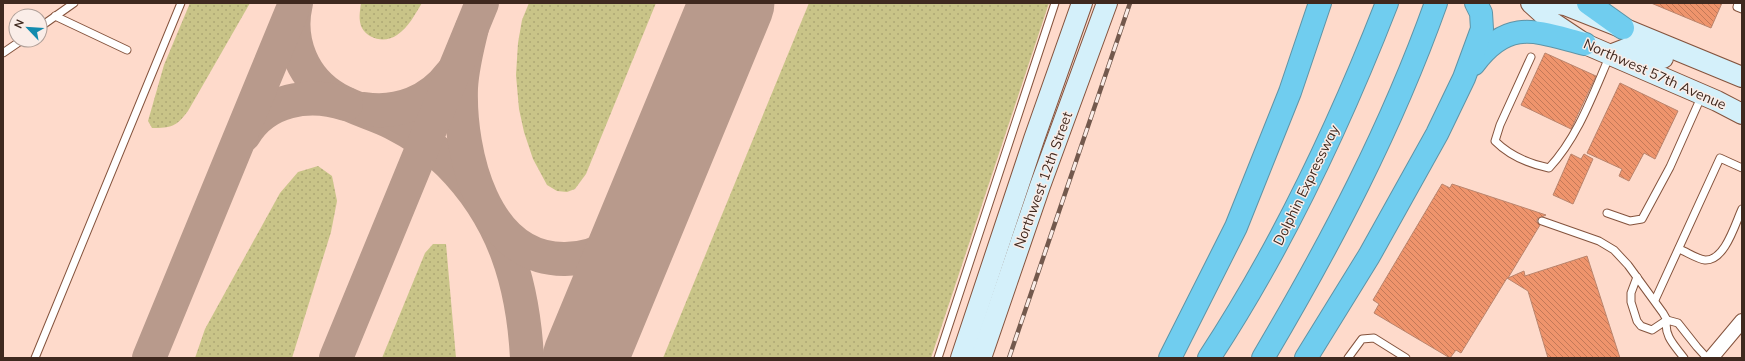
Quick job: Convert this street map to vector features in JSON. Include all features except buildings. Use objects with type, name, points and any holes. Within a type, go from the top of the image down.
[{"type":"highway","points":[[1302,3],[1303,54]]},
{"type":"highway","points":[[1170,358],[1236,227],[1265,156],[1303,54],[1320,3]]},
{"type":"highway","name":"Dolphin Expressway","points":[[1209,358],[1249,294],[1300,200],[1354,84],[1387,3]]},
{"type":"highway","points":[[1306,358],[1369,256],[1437,134],[1464,78],[1482,29],[1481,13],[1476,3]]},
{"type":"highway","points":[[1588,3],[1623,28]]},
{"type":"highway","points":[[1263,358],[1309,280],[1369,165],[1410,70],[1434,9]]},
{"type":"highway","points":[[1464,78],[1490,46],[1504,36],[1516,32],[1537,32],[1586,44]]},
{"type":"main road","name":"Northwest 12th Street","points":[[961,358],[1034,139],[1082,3]]},
{"type":"main road","name":"Northwest 12th Street","points":[[981,358],[1040,186],[1107,3]]},
{"type":"main road","name":"Northwest 57th Avenue","points":[[1532,3],[1552,22],[1586,44],[1703,95],[1742,114]]},
{"type":"main road","name":"Northwest 57th Avenue","points":[[1552,3],[1565,6],[1623,28],[1742,77]]},
{"type":"main road","points":[[1610,55],[1628,48],[1638,49],[1682,65],[1712,64]]},
{"type":"street","points":[[1711,358],[1742,321]]},
{"type":"lane","points":[[48,21],[74,3]]},
{"type":"lane","points":[[35,358],[181,3]]},
{"type":"lane","points":[[938,358],[1055,3]]},
{"type":"lane","points":[[55,16],[127,50]]},
{"type":"lane","points":[[3,54],[11,48]]},
{"type":"lane","points":[[1531,58],[1500,124],[1495,141],[1501,147],[1533,164],[1549,168],[1563,154],[1579,124],[1610,55]]},
{"type":"lane","points":[[1608,213],[1630,221],[1642,219],[1670,167],[1703,95]]},
{"type":"lane","points":[[1654,300],[1720,158],[1742,168]]},
{"type":"lane","points":[[1679,249],[1702,260],[1710,260],[1718,256],[1725,246],[1742,209]]},
{"type":"lane","points":[[1542,221],[1585,236],[1608,246],[1619,255],[1654,300],[1667,320],[1678,323],[1697,348],[1707,358]]},
{"type":"lane","points":[[1637,277],[1631,293],[1631,302],[1640,326],[1652,330],[1667,320]]},
{"type":"lane","points":[[1667,320],[1667,335],[1684,358]]},
{"type":"lane","points":[[1348,358],[1362,339],[1374,338],[1394,355],[1406,358]]},
{"type":"shaded area","points":[[190,3],[250,3],[188,111],[173,126],[152,128],[148,121],[164,65]]},
{"type":"shaded area","points":[[361,3],[422,3],[401,32],[388,39],[378,39],[373,38],[362,28],[360,19]]},
{"type":"shaded area","points":[[529,3],[656,3],[586,174],[575,189],[567,192],[557,191],[547,185],[533,159],[524,132],[519,109],[516,75],[518,43],[522,20]]},
{"type":"shaded area","points":[[809,3],[1049,3],[931,358],[663,358]]},
{"type":"shaded area","points":[[318,166],[332,176],[337,201],[331,232],[292,358],[195,358],[205,329],[280,193],[298,172]]},
{"type":"shaded area","points":[[433,244],[446,244],[456,358],[382,358],[425,253]]},
{"type":"taxiway","points":[[296,3],[294,17],[296,45],[300,58],[315,81],[325,91],[337,99],[393,123],[408,131],[436,151],[468,184],[484,206],[497,229],[515,278],[525,330],[527,358]]},
{"type":"taxiway","points":[[336,358],[482,3]]},
{"type":"taxiway","points":[[149,358],[292,11]]},
{"type":"taxiway","points":[[472,28],[461,88],[465,142],[471,170],[482,198],[496,222],[514,242],[537,255],[565,259],[580,258],[604,250],[614,243],[632,226],[649,203]]},
{"type":"taxiway","points":[[364,109],[389,110],[412,104],[433,92],[443,84],[451,74]]},
{"type":"taxiway","points":[[244,135],[253,123],[264,113],[276,106],[289,102],[303,99],[317,99],[332,100],[346,104]]},
{"type":"runway","points":[[585,358],[732,3]]},
{"type":"railway","points":[[1009,358],[1130,3]]}]
